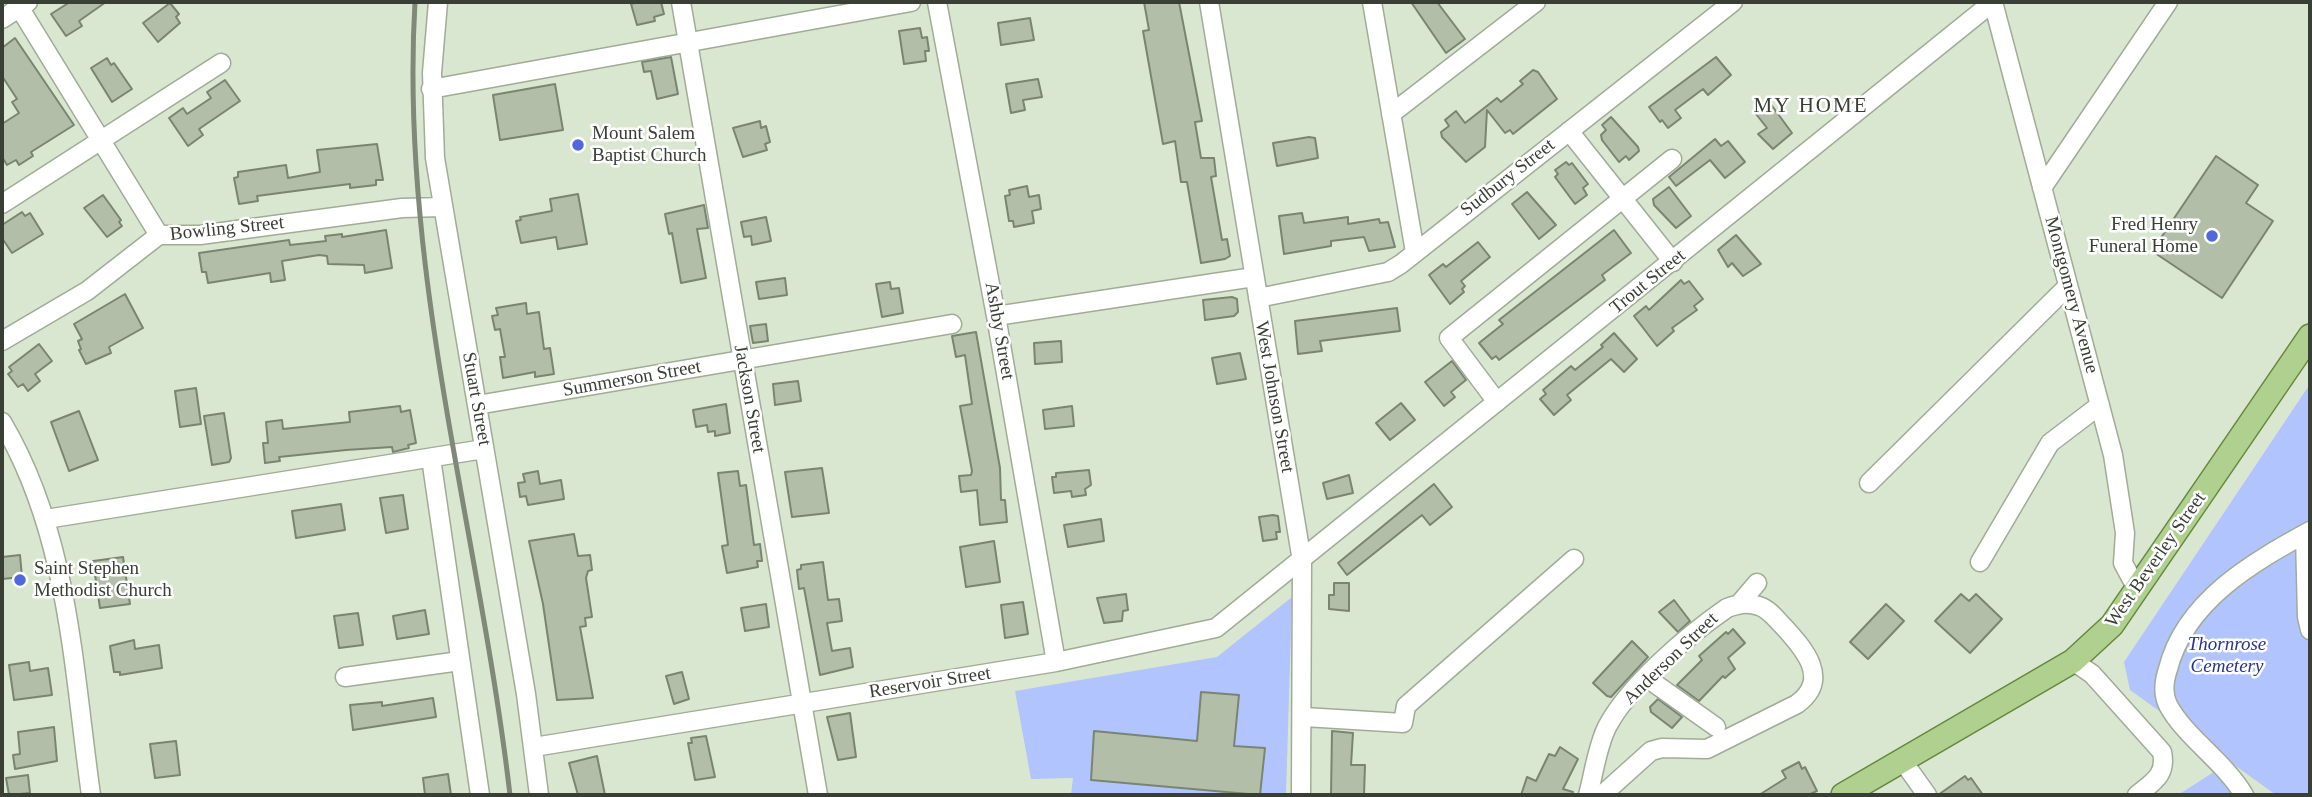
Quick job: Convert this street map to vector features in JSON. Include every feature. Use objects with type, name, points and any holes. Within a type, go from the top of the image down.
[{"type":"main road","name":"West Beverley Street","points":[[1843,795],[2073,661],[2097,642],[2137,589],[2310,336]]},
{"type":"street","name":"Stuart Street","points":[[438,2],[431,89],[432,133],[534,747],[539,795]]},
{"type":"street","name":"Jackson Street","points":[[681,2],[818,795]]},
{"type":"street","points":[[431,89],[911,2]]},
{"type":"street","name":"Ashby Street","points":[[937,2],[996,316],[1056,662]]},
{"type":"street","name":"West Johnson Street","points":[[1209,2],[1302,561],[1304,717],[1301,795]]},
{"type":"street","points":[[1372,2],[1415,252]]},
{"type":"street","points":[[1391,114],[1517,8],[1535,2]]},
{"type":"street","name":"Sudbury Street","points":[[1258,298],[1388,272],[1733,2]]},
{"type":"street","name":"Montgomery Avenue","points":[[1993,2],[2113,455],[2125,533],[2123,563],[2137,589]]},
{"type":"street","name":"Trout Street","points":[[1302,561],[1993,2]]},
{"type":"street","points":[[2042,188],[2168,2]]},
{"type":"street","points":[[2,19],[22,4],[161,236]]},
{"type":"street","points":[[2,204],[221,63]]},
{"type":"street","points":[[1569,131],[1673,262]]},
{"type":"street","points":[[1497,402],[1449,338],[1672,159]]},
{"type":"street","name":"Bowling Street","points":[[2,341],[87,291],[161,236],[200,235],[402,208],[443,206]]},
{"type":"street","points":[[996,316],[1254,277]]},
{"type":"street","points":[[1870,483],[2068,286]]},
{"type":"street","name":"Summerson Street","points":[[477,405],[953,324]]},
{"type":"street","points":[[1980,562],[2050,443],[2100,405]]},
{"type":"street","points":[[2,422],[29,475],[46,519],[67,610],[91,795]]},
{"type":"street","points":[[46,519],[484,449]]},
{"type":"street","points":[[431,458],[480,795]]},
{"type":"street","points":[[2308,533],[2307,617],[2310,629]]},
{"type":"street","points":[[2244,795],[2229,772],[2173,712],[2165,695],[2166,676],[2175,646],[2205,604],[2231,581],[2308,533]]},
{"type":"street","points":[[1304,717],[1402,723],[1406,706],[1574,559]]},
{"type":"street","name":"Reservoir Street","points":[[534,747],[1056,662],[1216,628],[1302,561]]},
{"type":"street","points":[[1740,603],[1757,583]]},
{"type":"street","name":"Anderson Street","points":[[1588,795],[1606,730],[1616,713],[1647,678],[1710,620],[1727,608],[1740,603],[1767,610],[1810,657],[1813,669],[1805,699],[1707,749],[1662,748],[1651,751],[1602,795]]},
{"type":"street","points":[[345,677],[460,661]]},
{"type":"street","points":[[2073,661],[2092,674],[2159,747],[2164,760],[2162,772],[2144,793]]},
{"type":"street","points":[[1647,678],[1716,727]]},
{"type":"street","points":[[1902,760],[1927,795]]},
{"type":"green space","name":"Thornrose Cemetery","points":[[2310,384],[2310,795],[2276,795],[2130,690],[2124,662]]},
{"type":"green space","points":[[1292,597],[1286,795],[1071,795],[1073,778],[1031,779],[1015,691],[1217,657]]},
{"type":"green space","points":[[2220,768],[2258,795],[2178,795]]},
{"type":"building","points":[[70,2],[106,2],[79,21],[82,26],[66,36],[51,14]]},
{"type":"building","points":[[661,2],[664,14],[654,17],[655,21],[637,25],[631,4]]},
{"type":"building","points":[[1144,2],[1179,2],[1202,121],[1195,122],[1201,158],[1214,158],[1216,176],[1211,177],[1222,240],[1227,239],[1230,256],[1225,259],[1201,263],[1187,182],[1181,182],[1175,141],[1163,144],[1143,31],[1149,30]]},
{"type":"building","points":[[1411,2],[1437,2],[1465,39],[1446,53]]},
{"type":"building","points":[[170,3],[179,14],[176,17],[180,23],[158,42],[143,23]]},
{"type":"building","points":[[1030,18],[1034,40],[1001,45],[998,23]]},
{"type":"building","points":[[920,28],[922,38],[927,37],[929,51],[925,51],[926,61],[904,64],[899,31]]},
{"type":"building","points":[[15,38],[74,125],[31,152],[33,156],[19,165],[16,160],[7,165],[2,157],[2,124],[19,113],[12,102],[17,99],[2,76],[2,48]]},
{"type":"building","points":[[671,57],[678,94],[657,99],[651,71],[644,72],[642,62]]},
{"type":"building","points":[[1716,57],[1731,75],[1708,95],[1703,89],[1675,110],[1681,118],[1668,128],[1662,120],[1660,122],[1649,107]]},
{"type":"building","points":[[107,58],[111,65],[114,63],[132,89],[112,102],[91,68]]},
{"type":"building","points":[[1533,70],[1538,72],[1557,99],[1513,134],[1510,130],[1505,133],[1487,110],[1485,147],[1466,162],[1442,137],[1441,132],[1449,126],[1445,120],[1456,111],[1465,123],[1497,98],[1501,102],[1523,84],[1520,81]]},
{"type":"building","points":[[1038,79],[1042,97],[1023,100],[1025,110],[1011,113],[1006,84]]},
{"type":"building","points":[[225,80],[240,101],[199,129],[203,135],[188,146],[169,118],[183,108],[187,114],[211,98],[207,92]]},
{"type":"building","points":[[555,84],[563,130],[500,140],[493,95]]},
{"type":"building","points":[[1770,103],[1792,133],[1773,149],[1758,134],[1767,128],[1756,114]]},
{"type":"building","points":[[1611,117],[1638,147],[1639,151],[1629,160],[1626,156],[1619,162],[1602,140],[1601,135],[1606,130],[1602,125]]},
{"type":"building","points":[[760,121],[761,128],[766,126],[770,142],[765,144],[767,150],[743,157],[733,128]]},
{"type":"building","points":[[1315,138],[1318,158],[1277,166],[1273,143]]},
{"type":"building","points":[[1715,139],[1721,146],[1728,141],[1745,162],[1725,178],[1710,160],[1676,186],[1669,177]]},
{"type":"building","points":[[377,144],[383,180],[376,180],[376,185],[350,188],[350,184],[257,196],[258,201],[239,204],[234,178],[238,177],[238,172],[286,165],[288,178],[320,172],[317,150]]},
{"type":"building","name":"Fred Henry Funeral Home","points":[[2216,156],[2258,185],[2246,203],[2273,221],[2222,298],[2152,251]]},
{"type":"building","points":[[1566,162],[1569,165],[1572,163],[1588,184],[1583,188],[1587,195],[1575,204],[1555,177],[1558,174],[1555,170]]},
{"type":"building","points":[[1027,186],[1029,197],[1039,195],[1041,209],[1032,211],[1034,223],[1014,227],[1013,221],[1009,221],[1005,196],[1010,195],[1009,190]]},
{"type":"building","points":[[1669,187],[1691,216],[1676,228],[1654,205],[1653,199]]},
{"type":"building","points":[[1527,192],[1556,225],[1539,239],[1512,204]]},
{"type":"building","points":[[578,194],[587,244],[558,249],[556,237],[521,243],[516,221],[521,220],[520,217],[552,211],[550,199]]},
{"type":"building","points":[[103,195],[121,220],[119,222],[122,226],[107,237],[84,208]]},
{"type":"building","points":[[704,205],[708,228],[697,229],[706,278],[681,283],[672,233],[669,234],[665,214]]},
{"type":"building","points":[[22,212],[25,216],[30,213],[43,234],[12,253],[2,238],[2,225]]},
{"type":"building","points":[[1302,213],[1304,223],[1348,217],[1348,224],[1379,219],[1380,223],[1388,222],[1395,247],[1369,251],[1364,237],[1331,241],[1331,246],[1284,254],[1279,216]]},
{"type":"building","points":[[766,217],[771,241],[752,245],[751,236],[744,237],[741,222]]},
{"type":"building","points":[[386,230],[392,268],[365,273],[364,265],[328,264],[327,256],[319,255],[282,261],[285,280],[271,282],[270,273],[208,283],[206,272],[202,272],[199,253],[289,240],[290,245],[326,241],[325,236],[342,234],[342,237]]},
{"type":"building","points":[[1614,230],[1631,253],[1602,275],[1605,280],[1499,360],[1496,356],[1492,359],[1479,343],[1503,324],[1499,320]]},
{"type":"building","points":[[1736,235],[1761,264],[1743,276],[1732,263],[1728,267],[1718,250]]},
{"type":"building","points":[[1478,242],[1490,257],[1461,281],[1465,286],[1462,289],[1464,292],[1450,304],[1429,275],[1443,264],[1446,267]]},
{"type":"building","points":[[785,278],[787,295],[759,299],[756,282]]},
{"type":"building","points":[[1681,280],[1684,284],[1689,281],[1703,299],[1694,306],[1697,310],[1672,328],[1674,331],[1657,346],[1634,316],[1646,306],[1649,310]]},
{"type":"building","points":[[890,282],[891,289],[899,288],[903,313],[882,317],[876,284]]},
{"type":"building","points":[[125,294],[143,328],[109,347],[111,353],[86,364],[79,350],[78,341],[82,339],[74,324]]},
{"type":"building","points":[[1232,297],[1237,299],[1238,312],[1234,316],[1205,320],[1203,300]]},
{"type":"building","points":[[526,303],[527,314],[539,312],[544,349],[550,348],[554,374],[535,377],[535,372],[503,378],[500,357],[505,357],[500,329],[495,330],[492,316],[498,315],[496,308]]},
{"type":"building","points":[[1397,308],[1400,331],[1320,341],[1322,351],[1298,354],[1295,321]]},
{"type":"building","points":[[766,324],[768,341],[753,343],[750,326]]},
{"type":"building","points":[[976,332],[1000,468],[1001,500],[1005,500],[1007,522],[980,525],[977,490],[961,492],[959,476],[971,475],[972,471],[960,406],[972,404],[965,355],[956,357],[952,336]]},
{"type":"building","points":[[1614,333],[1637,359],[1624,372],[1611,359],[1567,395],[1571,400],[1554,415],[1540,399],[1546,394],[1543,390],[1571,366],[1575,370],[1603,347],[1601,345]]},
{"type":"building","points":[[1061,341],[1062,362],[1035,364],[1034,343]]},
{"type":"building","points":[[39,344],[52,361],[35,374],[40,381],[28,391],[23,384],[18,387],[8,374],[12,371],[9,367]]},
{"type":"building","points":[[1240,353],[1246,379],[1217,384],[1212,358]]},
{"type":"building","points":[[1452,361],[1466,380],[1451,392],[1455,397],[1444,406],[1425,382]]},
{"type":"building","points":[[798,381],[801,401],[775,405],[773,384]]},
{"type":"building","points":[[196,388],[201,424],[180,427],[175,391]]},
{"type":"building","points":[[1401,403],[1415,420],[1390,440],[1376,423]]},
{"type":"building","points":[[726,404],[730,433],[715,436],[715,431],[708,432],[707,425],[696,427],[693,410]]},
{"type":"building","points":[[400,406],[401,412],[410,410],[416,443],[408,445],[409,448],[393,452],[392,447],[346,450],[279,457],[280,461],[265,463],[263,443],[268,443],[266,422],[282,420],[283,429],[350,422],[349,412]]},
{"type":"building","points":[[1072,406],[1074,426],[1045,429],[1043,410]]},
{"type":"building","points":[[79,411],[98,460],[69,471],[51,422]]},
{"type":"building","points":[[224,413],[231,458],[229,462],[212,465],[204,416]]},
{"type":"building","points":[[822,468],[829,513],[792,517],[785,472]]},
{"type":"building","points":[[1089,470],[1091,485],[1085,489],[1086,495],[1072,497],[1071,491],[1054,493],[1052,477],[1056,477],[1056,473]]},
{"type":"building","points":[[538,471],[540,484],[561,480],[564,499],[528,505],[526,496],[520,497],[518,483],[525,482],[523,474]]},
{"type":"building","points":[[738,471],[740,486],[746,485],[754,545],[760,544],[762,561],[757,561],[758,567],[727,573],[722,546],[728,545],[718,473]]},
{"type":"building","points":[[1349,475],[1353,493],[1327,499],[1323,483]]},
{"type":"building","points":[[1434,484],[1452,507],[1430,525],[1422,515],[1347,575],[1338,563]]},
{"type":"building","points":[[403,495],[408,529],[386,533],[380,498]]},
{"type":"building","points":[[341,504],[345,530],[296,538],[292,511]]},
{"type":"building","points":[[1278,516],[1280,532],[1276,532],[1277,539],[1263,541],[1259,517]]},
{"type":"building","points":[[1101,519],[1104,541],[1068,547],[1064,525]]},
{"type":"building","points":[[574,534],[578,556],[590,555],[592,570],[588,571],[586,578],[592,617],[585,618],[586,626],[580,627],[593,698],[557,700],[543,604],[529,541]]},
{"type":"building","points":[[994,541],[1000,582],[966,587],[960,547]]},
{"type":"building","points":[[20,555],[22,577],[2,579],[2,557]]},
{"type":"building","points":[[123,557],[130,604],[100,608],[93,561]]},
{"type":"building","points":[[823,562],[828,600],[839,599],[842,621],[827,623],[832,651],[850,648],[853,667],[820,675],[804,588],[799,589],[797,570],[801,569],[801,565]]},
{"type":"building","points":[[1334,583],[1349,583],[1349,611],[1329,609],[1329,595],[1334,595]]},
{"type":"building","points":[[1126,594],[1128,610],[1123,611],[1122,621],[1104,623],[1097,598]]},
{"type":"building","points":[[1961,594],[1969,601],[1976,594],[2002,619],[1970,653],[1935,621]]},
{"type":"building","points":[[1674,600],[1690,621],[1678,632],[1659,612]]},
{"type":"building","points":[[1023,602],[1028,634],[1005,638],[1001,605]]},
{"type":"building","points":[[766,604],[769,627],[745,631],[741,608]]},
{"type":"building","points":[[1886,604],[1904,621],[1868,659],[1850,642]]},
{"type":"building","points":[[425,610],[429,634],[397,639],[393,616]]},
{"type":"building","points":[[358,613],[363,645],[339,648],[334,616]]},
{"type":"building","points":[[1733,629],[1745,643],[1728,658],[1735,669],[1725,678],[1723,676],[1699,701],[1677,685],[1702,660],[1699,656]]},
{"type":"building","points":[[134,640],[135,649],[159,645],[162,668],[120,675],[120,672],[114,672],[110,646]]},
{"type":"building","points":[[1632,641],[1648,657],[1611,697],[1607,696],[1593,683]]},
{"type":"building","points":[[29,662],[30,671],[48,668],[52,695],[14,700],[9,665]]},
{"type":"building","points":[[682,672],[689,699],[674,704],[666,676]]},
{"type":"building","points":[[1201,692],[1239,695],[1234,746],[1265,748],[1260,795],[1091,780],[1094,731],[1197,741]]},
{"type":"building","points":[[433,698],[436,717],[353,730],[350,705],[382,702],[382,706]]},
{"type":"building","points":[[1658,699],[1682,717],[1672,728],[1651,712],[1650,707]]},
{"type":"building","points":[[850,713],[856,757],[838,760],[827,717]]},
{"type":"building","points":[[54,727],[57,761],[15,769],[13,755],[20,754],[18,732]]},
{"type":"building","points":[[1332,731],[1353,733],[1351,765],[1365,765],[1364,795],[1331,795]]},
{"type":"building","points":[[706,736],[715,777],[695,780],[688,743],[692,743],[691,738]]},
{"type":"building","points":[[176,741],[180,775],[155,778],[150,744]]},
{"type":"building","points":[[1560,747],[1578,759],[1563,789],[1573,792],[1572,795],[1521,795],[1527,777],[1536,781],[1549,754],[1555,756]]},
{"type":"building","points":[[597,756],[605,795],[578,795],[569,763]]},
{"type":"building","points":[[1799,762],[1802,769],[1805,767],[1817,791],[1808,795],[1759,795],[1786,778],[1782,771]]},
{"type":"building","points":[[448,774],[451,795],[425,795],[423,778]]},
{"type":"building","points":[[28,775],[30,793],[9,795],[6,778]]},
{"type":"building","points":[[1965,776],[1968,780],[1971,778],[1983,795],[1938,795]]},
{"type":"railway","points":[[415,2],[413,102],[419,202],[430,301],[510,795]]},
{"type":"place","name":"Mount Salem Baptist Church","points":[[578,145]]},
{"type":"place","name":"Fred Henry Funeral Home","points":[[2212,236]]},
{"type":"place","name":"Saint Stephen Methodist Church","points":[[20,580]]},
{"type":"district","name":"MY HOME","points":[[1811,106]]}]
